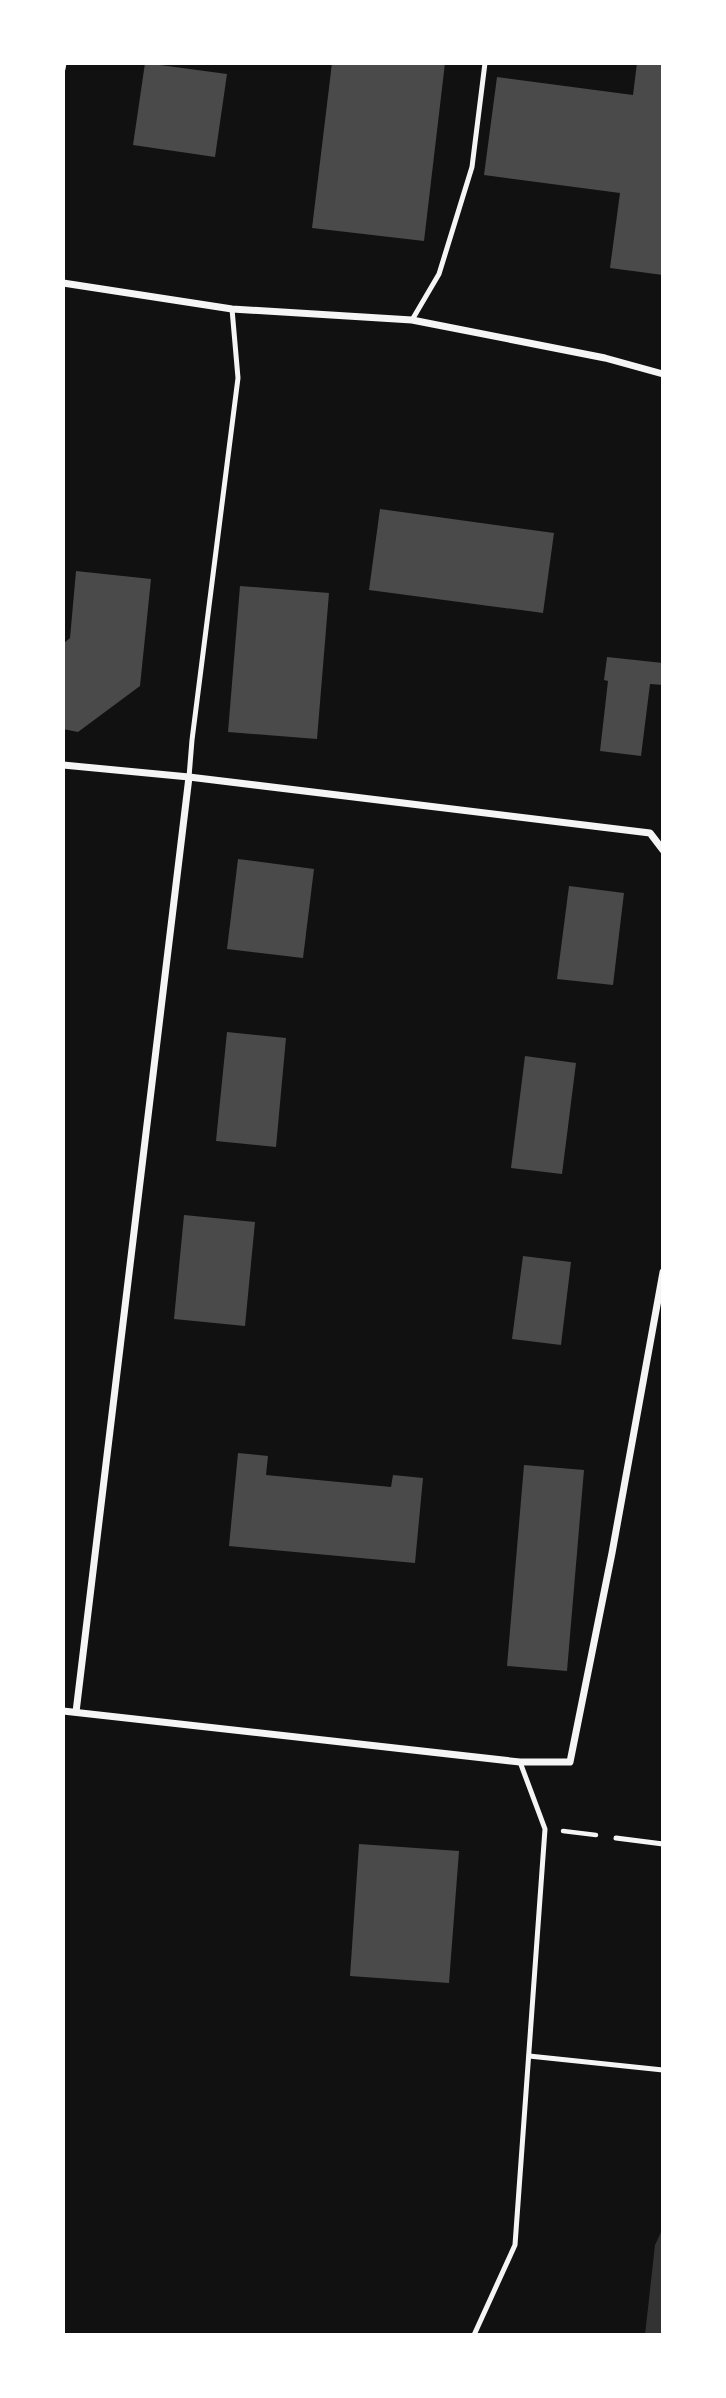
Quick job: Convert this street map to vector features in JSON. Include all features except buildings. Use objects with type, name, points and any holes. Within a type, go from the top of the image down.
[{"type":"street","points":[[63,283],[232,309],[412,320],[605,358],[663,374]]},
{"type":"street","points":[[63,765],[190,777],[650,833],[663,850]]},
{"type":"street","points":[[76,1712],[190,777]]},
{"type":"street","points":[[63,1711],[520,1762],[569,1762],[612,1553],[663,1272]]},
{"type":"lane","points":[[63,69],[64,63]]},
{"type":"lane","points":[[412,320],[439,274],[472,167],[485,63]]},
{"type":"lane","points":[[190,777],[192,740],[238,378],[232,309]]},
{"type":"lane","points":[[474,2335],[515,2245],[545,1829],[520,1762]]},
{"type":"lane","points":[[616,1838],[663,1844]]},
{"type":"lane","points":[[529,2056],[663,2070]]},
{"type":"path","points":[[545,1829],[616,1838]]},
{"type":"shaded area","points":[[663,2228],[663,2335],[645,2335],[655,2245]]}]
